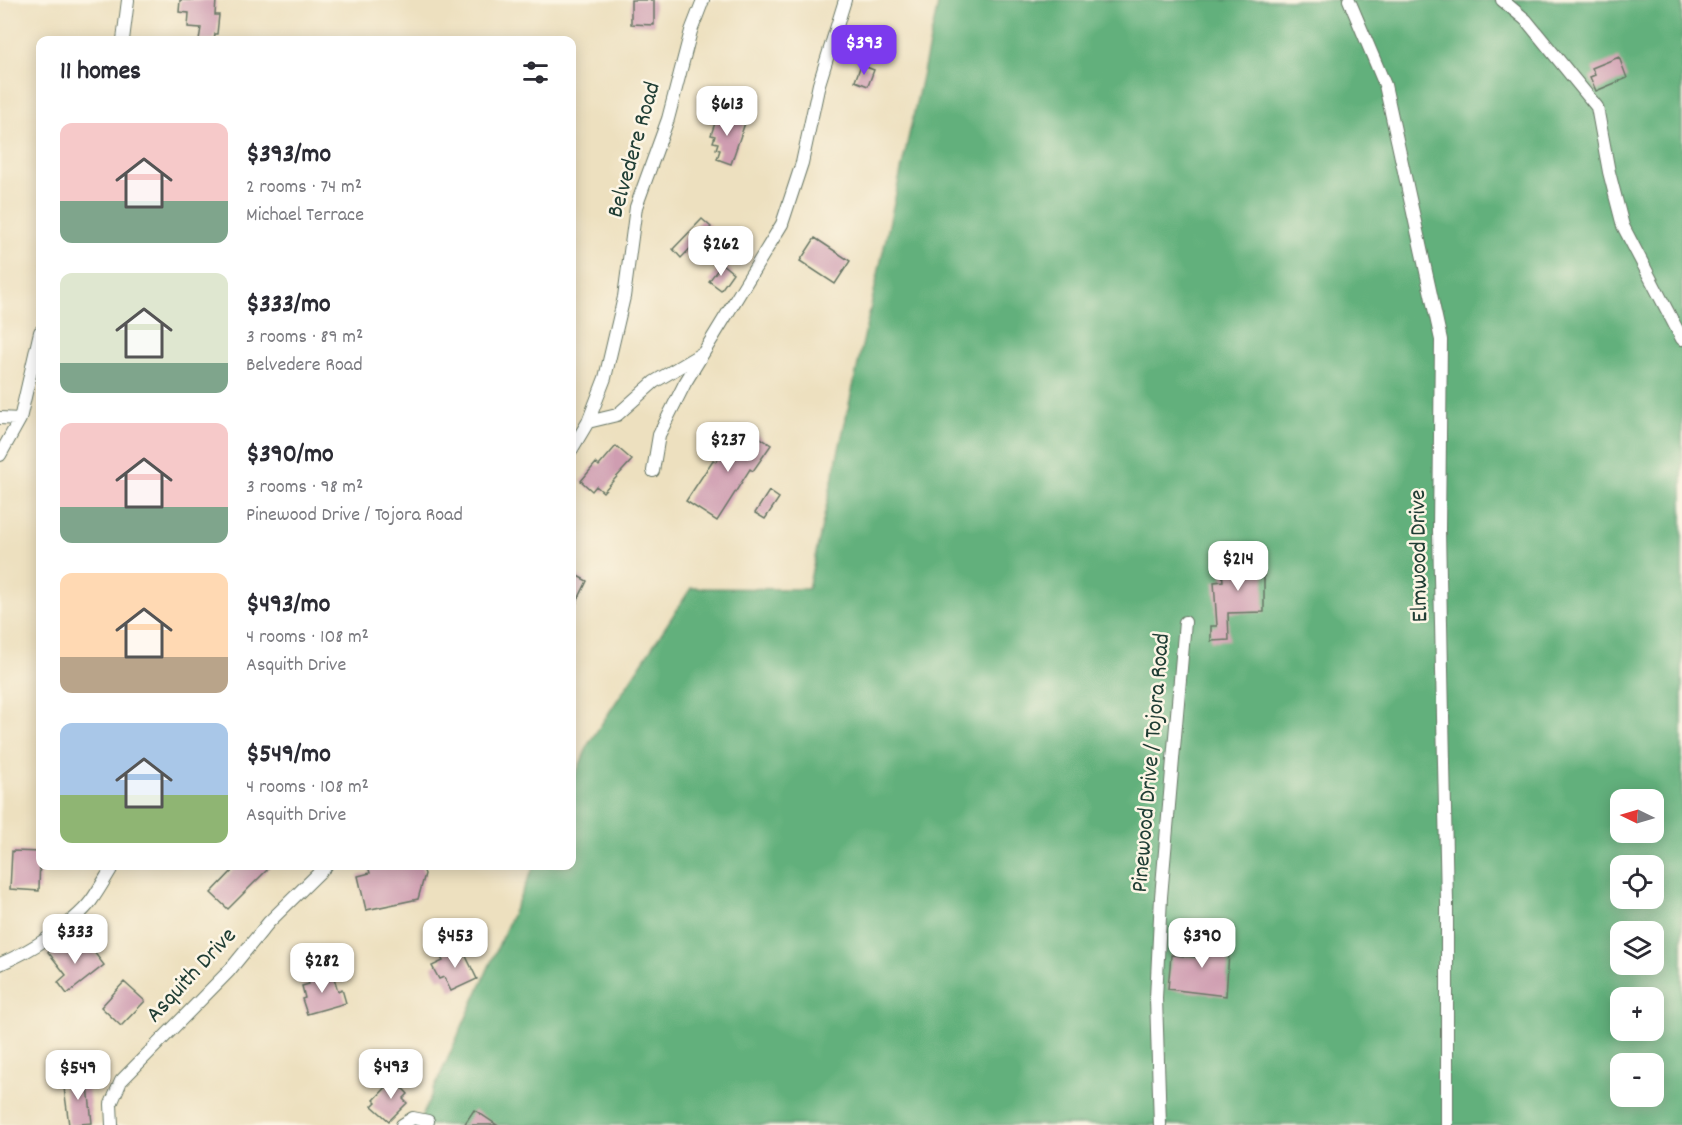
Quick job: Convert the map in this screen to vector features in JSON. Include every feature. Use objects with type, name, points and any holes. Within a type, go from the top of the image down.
[{"type":"street","points":[[124,36],[128,0]]},
{"type":"street","name":"Belvedere Road","points":[[576,442],[588,422],[604,378],[624,297],[636,207],[668,118],[691,31],[702,0]]},
{"type":"street","points":[[653,471],[659,435],[685,383],[782,224],[802,163],[819,84],[845,0]]},
{"type":"street","name":"Elmwood Drive","points":[[1350,0],[1385,85],[1441,340],[1439,530],[1446,890],[1447,1125]]},
{"type":"street","points":[[1502,0],[1526,20],[1597,107],[1609,172],[1623,226],[1682,339]]},
{"type":"street","points":[[588,422],[616,415],[654,382],[694,360],[708,347]]},
{"type":"street","points":[[0,455],[20,419],[36,349]]},
{"type":"street","points":[[0,418],[20,419]]},
{"type":"street","name":"Pinewood Drive / Tojora Road","points":[[1160,1125],[1156,998],[1160,908],[1185,621]]},
{"type":"street","points":[[0,964],[21,956],[59,930],[90,903],[111,870]]},
{"type":"street","name":"Asquith Drive","points":[[112,1125],[111,1104],[122,1081],[229,972],[269,922],[322,870]]},
{"type":"street","points":[[402,1125],[413,1118],[428,1121],[427,1125]]},
{"type":"green space","points":[[939,0],[1682,0],[1682,1125],[418,1125],[532,870],[576,870],[576,774],[589,743],[691,588],[808,589]]},
{"type":"building","points":[[180,0],[216,0],[215,15],[219,15],[217,34],[200,36],[201,28],[188,27],[189,13],[179,12]]},
{"type":"building","points":[[631,0],[654,0],[654,25],[631,24]]},
{"type":"building","points":[[1619,57],[1627,78],[1596,91],[1590,77],[1595,75],[1592,68]]},
{"type":"building","points":[[861,65],[874,70],[868,86],[855,81]]},
{"type":"building","points":[[718,114],[745,123],[731,164],[717,159],[720,150],[716,149],[718,143],[713,142],[715,136],[711,135]]},
{"type":"building","points":[[702,219],[711,227],[681,258],[673,249]]},
{"type":"building","points":[[815,238],[850,261],[835,284],[800,261]]},
{"type":"building","points":[[722,264],[733,273],[721,290],[709,281]]},
{"type":"building","points":[[741,425],[771,445],[753,471],[750,469],[717,521],[686,501],[713,460],[716,462]]},
{"type":"building","points":[[616,446],[632,460],[603,492],[596,486],[592,491],[581,481],[596,463],[599,466]]},
{"type":"building","points":[[769,491],[779,498],[765,519],[755,513]]},
{"type":"building","points":[[1238,550],[1256,550],[1256,571],[1264,571],[1264,612],[1228,613],[1229,640],[1211,641],[1211,626],[1217,626],[1214,582],[1223,581],[1222,570],[1229,570],[1229,555],[1238,555]]},
{"type":"building","points":[[576,575],[587,581],[576,604]]},
{"type":"building","points":[[12,851],[36,852],[36,870],[40,870],[39,891],[10,889]]},
{"type":"building","points":[[233,870],[267,870],[228,909],[211,893]]},
{"type":"building","points":[[369,870],[424,870],[425,874],[418,899],[366,910],[358,876],[370,873]]},
{"type":"building","points":[[1200,937],[1230,939],[1226,996],[1168,989],[1171,955],[1199,957]]},
{"type":"building","points":[[62,941],[71,953],[75,949],[78,952],[88,944],[104,965],[67,994],[58,982],[66,975],[48,952]]},
{"type":"building","points":[[461,946],[477,979],[451,991],[444,977],[439,979],[432,966],[443,961],[440,956]]},
{"type":"building","points":[[322,973],[324,981],[334,978],[338,991],[342,989],[346,1003],[307,1014],[302,999],[305,998],[302,986],[309,984],[307,978]]},
{"type":"building","points":[[124,982],[145,1001],[121,1026],[101,1007]]},
{"type":"building","points":[[87,1077],[92,1123],[69,1125],[63,1080]]},
{"type":"building","points":[[394,1079],[408,1094],[403,1099],[407,1103],[389,1121],[372,1106],[376,1102],[374,1100]]},
{"type":"building","points":[[474,1110],[476,1111],[497,1125],[464,1125]]}]
